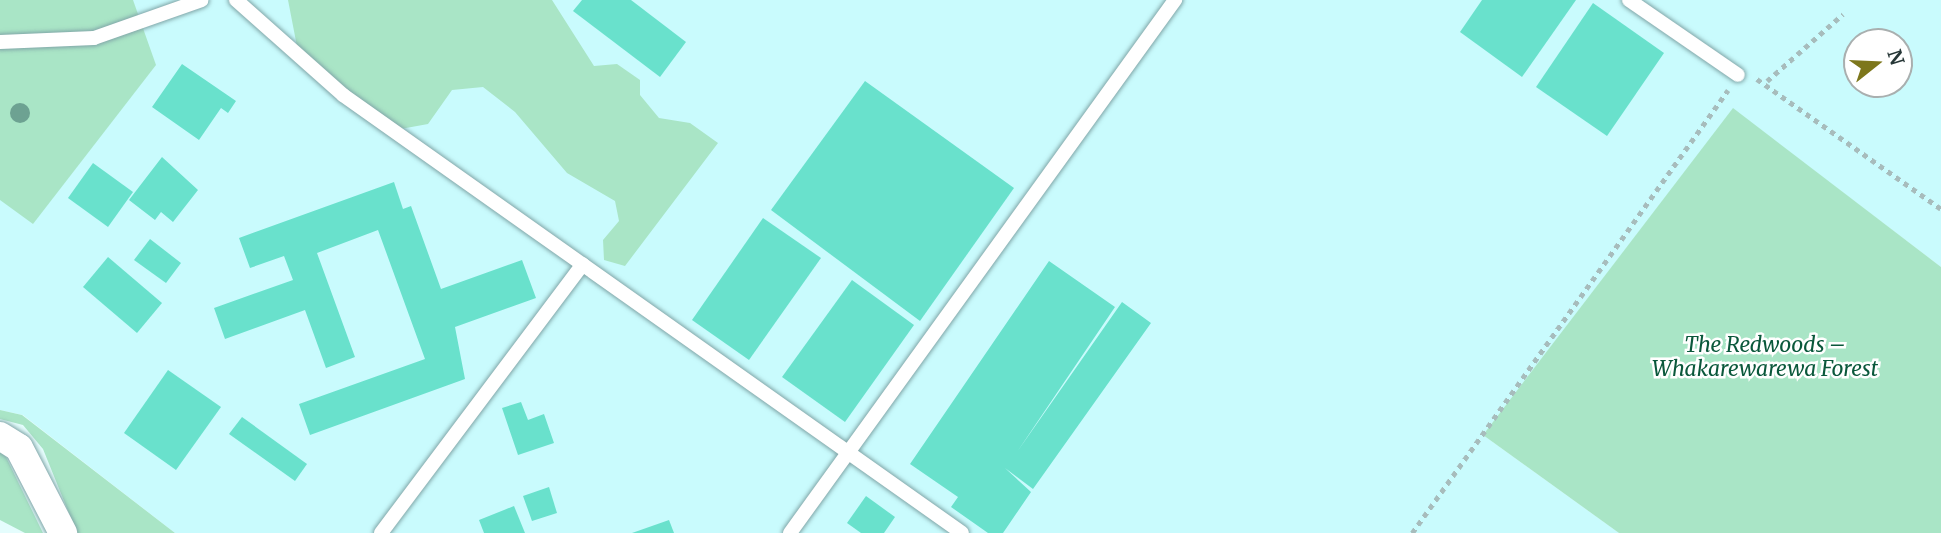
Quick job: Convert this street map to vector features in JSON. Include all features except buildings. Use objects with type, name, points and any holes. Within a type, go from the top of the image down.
[{"type":"street","points":[[0,436],[19,448],[63,533]]},
{"type":"lane","points":[[0,42],[94,38],[202,0]]},
{"type":"lane","points":[[236,0],[343,95],[962,533]]},
{"type":"lane","points":[[790,533],[1175,0]]},
{"type":"lane","points":[[1629,0],[1738,75]]},
{"type":"lane","points":[[381,533],[583,264]]},
{"type":"path","points":[[1767,81],[1843,14]]},
{"type":"path","points":[[1412,533],[1738,75],[1767,81],[1941,209]]},
{"type":"shaded area","points":[[0,0],[1941,0],[1941,267],[1733,109],[1483,435],[1619,533],[175,533],[23,415],[0,410]]},
{"type":"green space","points":[[0,0],[133,0],[156,65],[33,224],[0,200]]},
{"type":"green space","points":[[288,0],[552,0],[594,66],[617,64],[640,80],[640,95],[659,118],[690,123],[718,143],[625,266],[604,260],[603,240],[619,221],[615,201],[567,173],[515,112],[483,87],[452,90],[428,124],[395,130],[300,62]]},
{"type":"green space","name":"The Redwoods – Whakarewarewa Forest","points":[[1733,108],[1941,267],[1941,533],[1619,533],[1483,435]]},
{"type":"green space","points":[[0,410],[22,415],[175,533],[77,533],[43,449],[23,425],[0,419]]},
{"type":"green space","points":[[0,452],[6,457],[43,533],[25,533],[0,520]]}]
